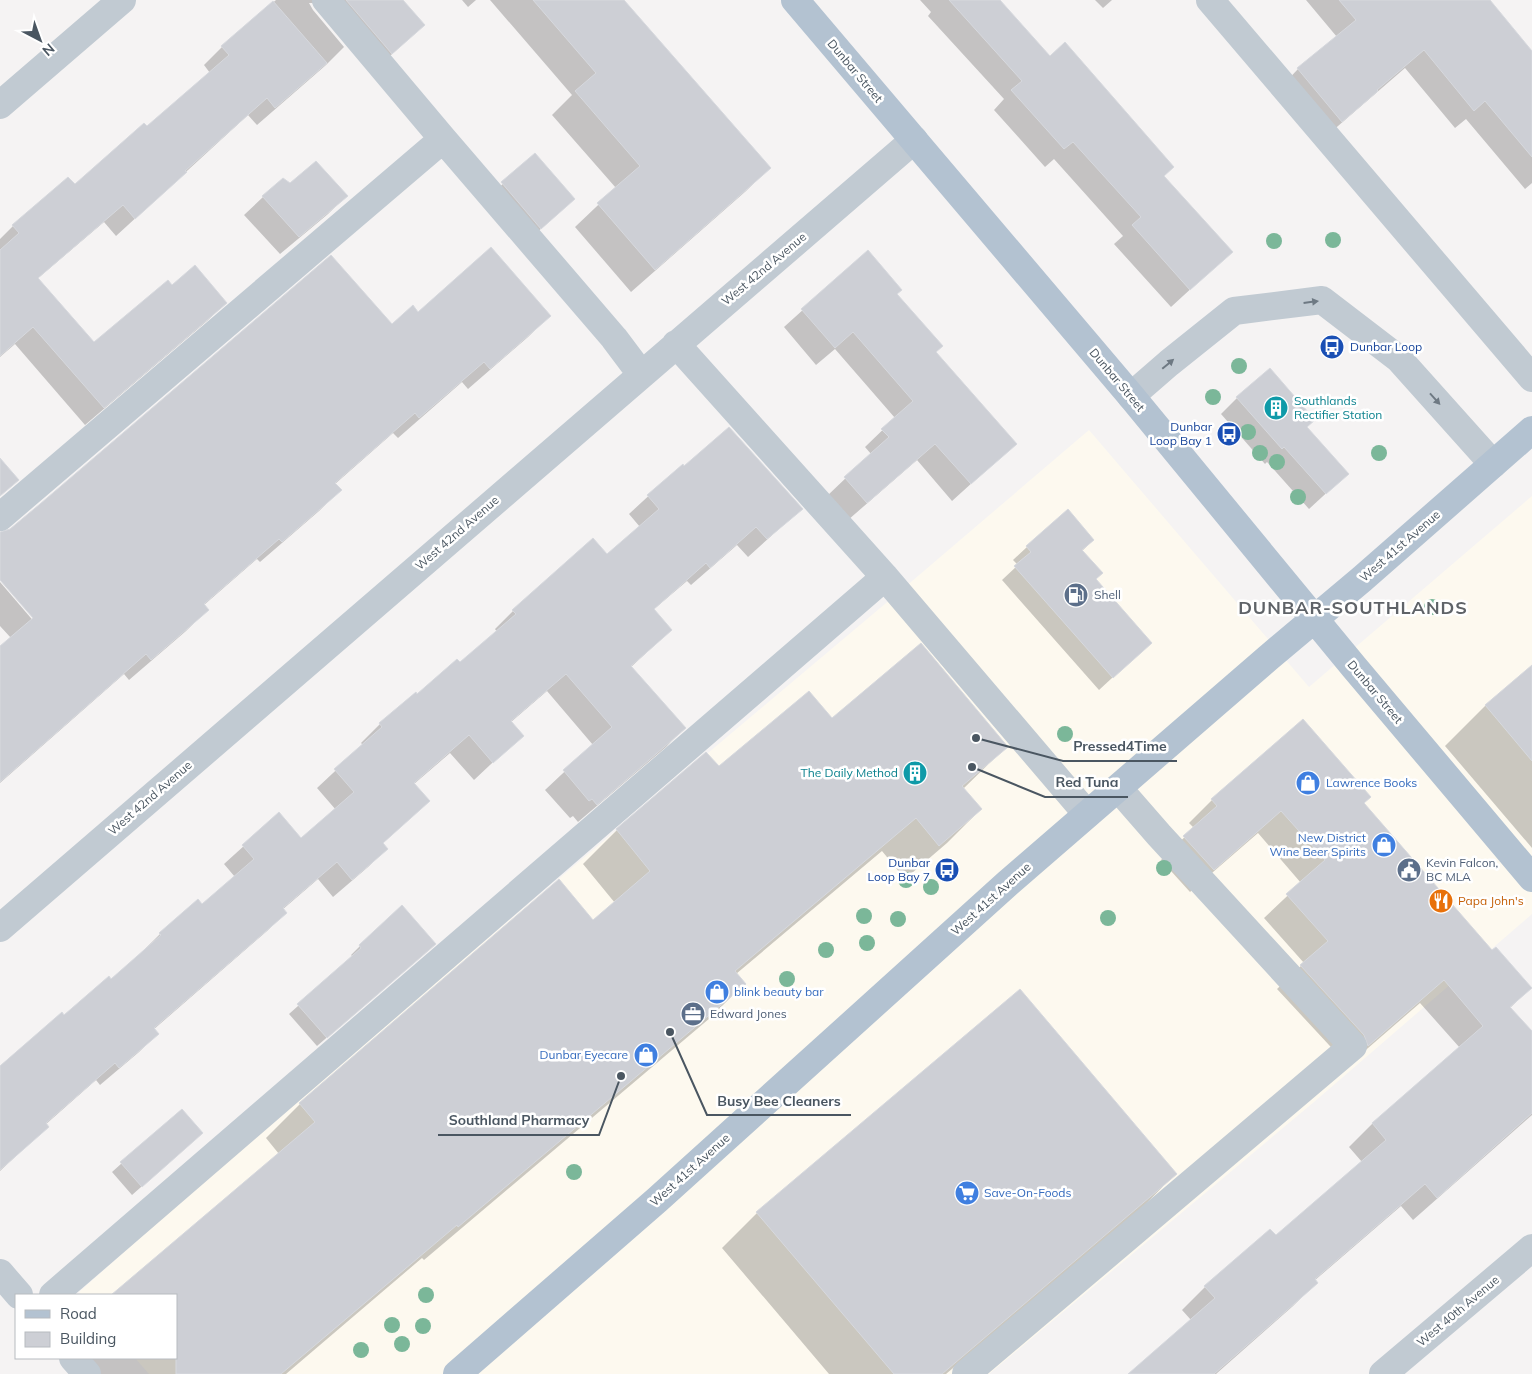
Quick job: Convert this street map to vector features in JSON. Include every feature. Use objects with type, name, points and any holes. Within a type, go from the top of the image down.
[{"type":"main road","name":"Dunbar Street","points":[[796,0],[1131,396],[1532,878]]},
{"type":"main road","name":"West 41st Avenue","points":[[456,1374],[664,1193],[1008,883],[1532,430]]},
{"type":"street","points":[[0,105],[122,0]]},
{"type":"street","points":[[326,0],[614,338],[641,374]]},
{"type":"street","points":[[1210,0],[1532,378]]},
{"type":"street","points":[[0,517],[443,139]]},
{"type":"street","name":"West 42nd Avenue","points":[[0,928],[914,140]]},
{"type":"street","points":[[1131,396],[1234,311],[1322,300],[1400,359],[1493,464]]},
{"type":"street","points":[[676,344],[885,577],[1087,814]]},
{"type":"street","points":[[54,1294],[885,577]]},
{"type":"street","points":[[966,1374],[1354,1046],[1165,842],[1118,788]]},
{"type":"street","name":"West 40th Avenue","points":[[1383,1374],[1532,1248]]},
{"type":"street","points":[[0,1273],[18,1294]]},
{"type":"street","points":[[74,1359],[88,1374]]},
{"type":"shaded area","points":[[1089,430],[1309,687],[1532,496],[1532,914],[1314,1102],[989,1374],[149,1374],[136,1359],[178,1359],[178,1294],[81,1294],[79,1292],[296,1100]]},
{"type":"building","points":[[346,0],[403,0],[425,25],[392,54]]},
{"type":"building","points":[[533,0],[624,0],[771,168],[655,270],[597,203],[640,166],[575,91],[596,73]]},
{"type":"building","points":[[949,0],[1000,0],[1050,56],[1065,42],[1174,167],[1164,176],[1233,252],[1190,290],[1132,225],[1141,217],[1073,142],[1064,149],[1011,90],[1022,81]]},
{"type":"building","points":[[1339,0],[1490,0],[1532,51],[1532,157],[1485,101],[1474,111],[1424,50],[1342,122],[1297,68],[1356,20]]},
{"type":"building","points":[[273,1],[327,63],[275,108],[267,98],[185,171],[187,172],[135,219],[123,205],[38,278],[94,342],[168,280],[172,285],[195,265],[227,303],[104,408],[33,327],[0,356],[0,250],[19,233],[12,225],[68,177],[75,184],[144,123],[147,126],[229,55],[221,46]]},
{"type":"building","points":[[535,153],[575,199],[541,229],[501,182]]},
{"type":"building","points":[[316,161],[348,196],[299,237],[262,196],[283,178],[290,183]]},
{"type":"building","points":[[491,247],[551,316],[490,369],[484,362],[419,418],[415,413],[335,483],[342,490],[282,542],[279,539],[204,604],[209,610],[151,660],[146,654],[0,782],[0,646],[33,618],[0,580],[0,532],[10,529],[40,504],[331,255],[392,324],[413,305],[418,312]]},
{"type":"building","points":[[868,250],[902,290],[897,294],[943,346],[936,352],[1017,444],[971,484],[935,444],[867,503],[844,477],[889,437],[881,429],[913,401],[853,332],[835,348],[801,309]]},
{"type":"building","name":"Southlands Rectifier Station","points":[[1270,368],[1315,420],[1307,427],[1349,474],[1326,494],[1284,447],[1282,449],[1236,397]]},
{"type":"building","points":[[729,427],[803,509],[767,539],[756,527],[710,568],[706,563],[654,609],[672,630],[631,666],[686,728],[597,805],[592,799],[589,801],[563,770],[612,727],[566,674],[511,721],[524,736],[493,763],[469,735],[414,783],[430,801],[383,843],[388,849],[352,880],[337,862],[283,908],[287,913],[154,1028],[159,1034],[119,1068],[115,1063],[46,1123],[49,1127],[0,1170],[0,1066],[62,1012],[64,1015],[109,976],[111,979],[198,899],[202,904],[254,859],[242,845],[279,812],[301,838],[354,792],[334,769],[382,727],[379,723],[416,692],[417,694],[457,659],[460,662],[516,614],[512,610],[593,538],[607,554],[659,509],[647,495]]},
{"type":"building","points":[[0,458],[19,480],[0,496]]},
{"type":"building","points":[[1068,509],[1094,540],[1082,550],[1103,573],[1096,579],[1152,643],[1113,678],[1014,566],[1031,552],[1026,546]]},
{"type":"building","points":[[921,643],[1008,747],[962,786],[982,809],[939,846],[916,818],[735,971],[746,984],[281,1374],[176,1374],[176,1359],[178,1359],[178,1294],[112,1294],[315,1122],[299,1103],[559,879],[593,920],[650,871],[616,829],[706,752],[719,766],[809,691],[832,718]]},
{"type":"building","points":[[1532,665],[1532,761],[1485,705]]},
{"type":"building","points":[[1303,719],[1371,797],[1364,803],[1492,950],[1496,947],[1532,988],[1510,1007],[1532,1031],[1532,1113],[1437,1198],[1425,1184],[1315,1279],[1318,1283],[1214,1374],[1128,1374],[1215,1298],[1204,1286],[1270,1229],[1276,1235],[1386,1140],[1372,1123],[1483,1026],[1444,980],[1368,1046],[1364,1035],[1300,965],[1328,941],[1286,894],[1325,860],[1281,811],[1214,870],[1183,836],[1217,806],[1211,799]]},
{"type":"building","points":[[402,905],[436,944],[327,1038],[297,1004],[361,948],[359,945]]},
{"type":"building","name":"Save-On-Foods","points":[[1020,989],[1177,1174],[942,1374],[894,1374],[756,1212]]},
{"type":"building","points":[[182,1109],[203,1133],[142,1187],[120,1162]]},
{"type":"place","name":"Dunbar Loop","points":[[1332,347]]},
{"type":"place","name":"Southlands Rectifier Station","points":[[1276,408]]},
{"type":"place","name":"Dunbar Loop Bay 1","points":[[1229,434]]},
{"type":"place","name":"Shell","points":[[1076,595]]},
{"type":"place","name":"Pressed4Time","points":[[976,738]]},
{"type":"place","name":"Red Tuna","points":[[972,767]]},
{"type":"place","name":"The Daily Method","points":[[915,773]]},
{"type":"place","name":"Lawrence Books","points":[[1308,783]]},
{"type":"place","name":"New District Wine Beer Spirits","points":[[1384,845]]},
{"type":"place","name":"Dunbar Loop Bay 7","points":[[947,870]]},
{"type":"place","name":"Kevin Falcon, BC MLA","points":[[1409,870]]},
{"type":"place","name":"Papa John's","points":[[1441,901]]},
{"type":"place","name":"blink beauty bar","points":[[717,992]]},
{"type":"place","name":"Edward Jones","points":[[693,1014]]},
{"type":"place","name":"Busy Bee Cleaners","points":[[670,1032]]},
{"type":"place","name":"Dunbar Eyecare","points":[[646,1055]]},
{"type":"place","name":"Southland Pharmacy","points":[[621,1076]]},
{"type":"place","name":"Save-On-Foods","points":[[967,1193]]},
{"type":"district","name":"DUNBAR-SOUTHLANDS","points":[[1353,608]]}]
